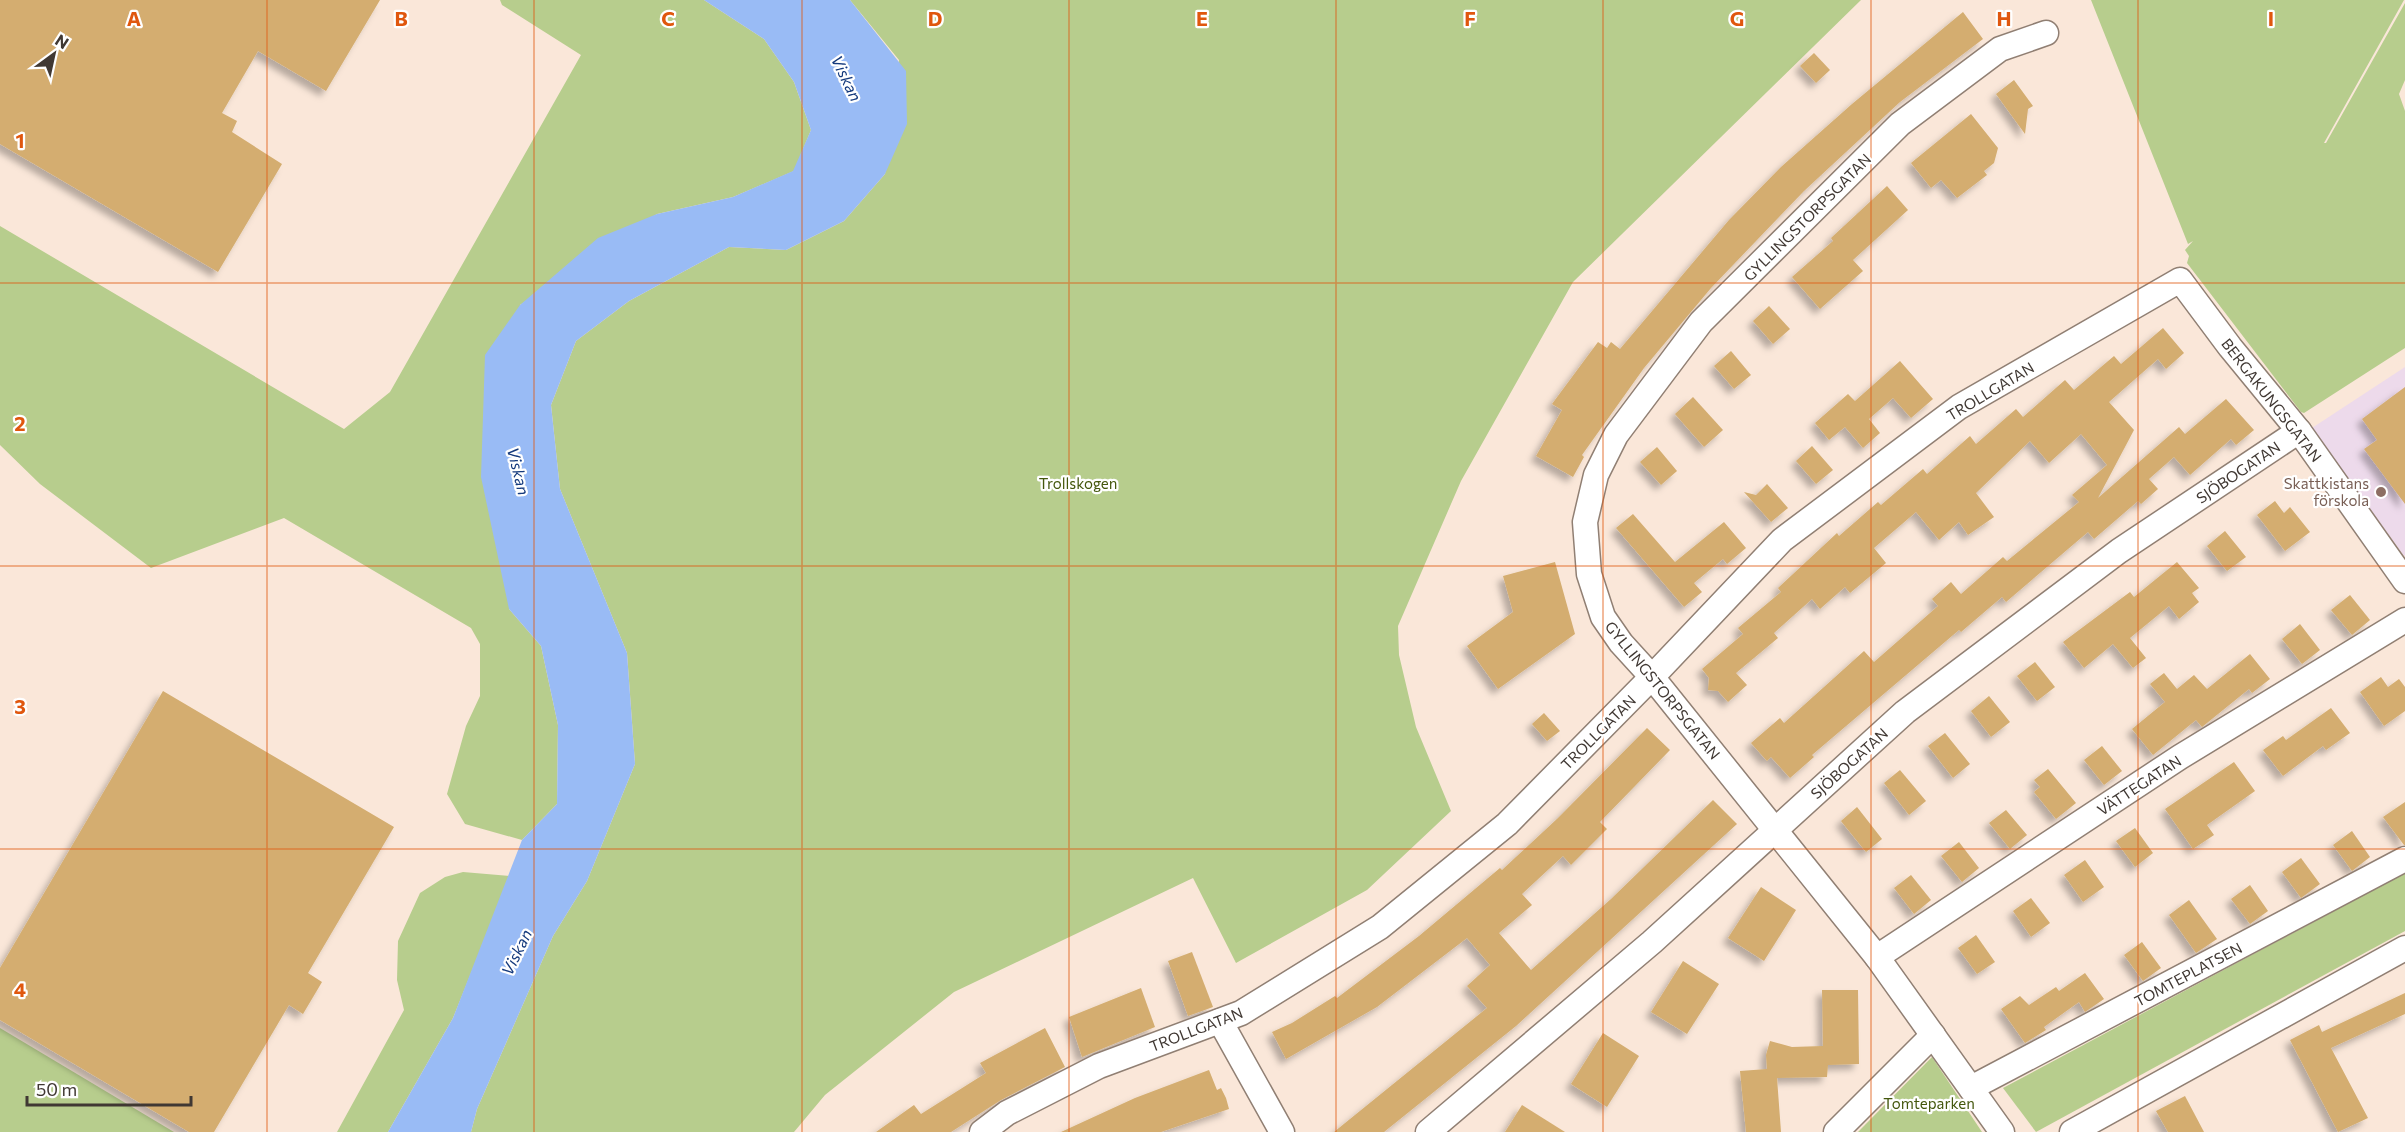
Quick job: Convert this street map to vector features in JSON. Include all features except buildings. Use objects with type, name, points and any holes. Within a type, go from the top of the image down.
[{"type":"street","name":"GYLLINGSTORPSGATAN","points":[[2002,1132],[1877,957],[1776,828],[1652,677],[1621,643],[1604,617],[1589,574],[1585,522],[1596,475],[1616,435],[1701,322],[1900,124],[2000,49],[2046,33]]},
{"type":"street","name":"TROLLGATAN","points":[[982,1132],[1007,1113],[1100,1066],[1241,1013],[1380,927],[1507,824],[1652,677],[1782,540],[1959,407],[2180,280]]},
{"type":"street","name":"BERGAKUNGSGATAN","points":[[2180,280],[2299,431],[2405,581]]},
{"type":"street","name":"SJÖBOGATAN","points":[[1428,1132],[1652,942],[1905,712],[2119,551],[2299,431]]},
{"type":"street","name":"VÄTTEGATAN","points":[[1877,957],[2180,757],[2405,620]]},
{"type":"street","name":"TOMTEPLATSEN","points":[[1971,1088],[2405,859]]},
{"type":"street","points":[[2072,1132],[2405,948]]},
{"type":"street","points":[[1220,1021],[1282,1132]]},
{"type":"street","points":[[1836,1132],[1933,1035]]},
{"type":"shaded area","name":"Skattkistans förskola","points":[[2405,367],[2405,555],[2404,556],[2312,428]]},
{"type":"green space","points":[[500,0],[704,0],[764,39],[794,82],[811,130],[794,171],[733,197],[657,214],[520,305],[509,609],[541,646],[558,725],[557,804],[522,840],[465,824],[447,794],[466,726],[480,696],[480,644],[471,628],[284,518],[151,568],[40,484],[0,445],[0,226],[344,429],[390,392],[581,55],[502,5]]},
{"type":"green space","name":"Trollskogen","points":[[850,0],[1861,0],[1573,282],[1461,481],[1398,626],[1399,655],[1416,727],[1451,811],[1367,890],[1236,963],[1193,878],[954,992],[825,1095],[794,1132],[471,1132],[477,1109],[553,936],[587,881],[635,764],[627,653],[560,489],[551,405],[576,341],[629,301],[729,247],[786,250],[844,221],[885,174],[899,60]]},
{"type":"green space","points":[[2091,0],[2404,0],[2324,143],[2405,3],[2405,80],[2399,94],[2405,111],[2405,348],[2304,413],[2301,412],[2187,263],[2189,256],[2185,250],[2193,241],[2188,244]]},
{"type":"green space","points":[[463,872],[510,876],[453,1018],[388,1132],[337,1132],[404,1010],[397,980],[398,941],[420,893],[445,877]]},
{"type":"green space","points":[[2405,873],[2405,931],[2036,1132],[2003,1088]]},
{"type":"green space","points":[[0,1028],[174,1132],[0,1132]]},
{"type":"green space","name":"Tomteparken","points":[[1932,1057],[1982,1132],[1858,1132]]},
{"type":"water","name":"Viskan","points":[[704,0],[850,0],[906,71],[907,124],[885,174],[844,221],[786,250],[729,247],[629,301],[576,341],[551,405],[560,489],[627,653],[635,764],[587,881],[553,936],[477,1109],[471,1132],[388,1132],[453,1018],[522,840],[557,804],[558,725],[541,646],[509,609],[481,477],[485,355],[520,305],[598,238],[657,214],[733,197],[793,171],[811,130],[794,82],[764,39]]},
{"type":"place","name":"Skattkistans förskola","points":[[2381,492]]}]
